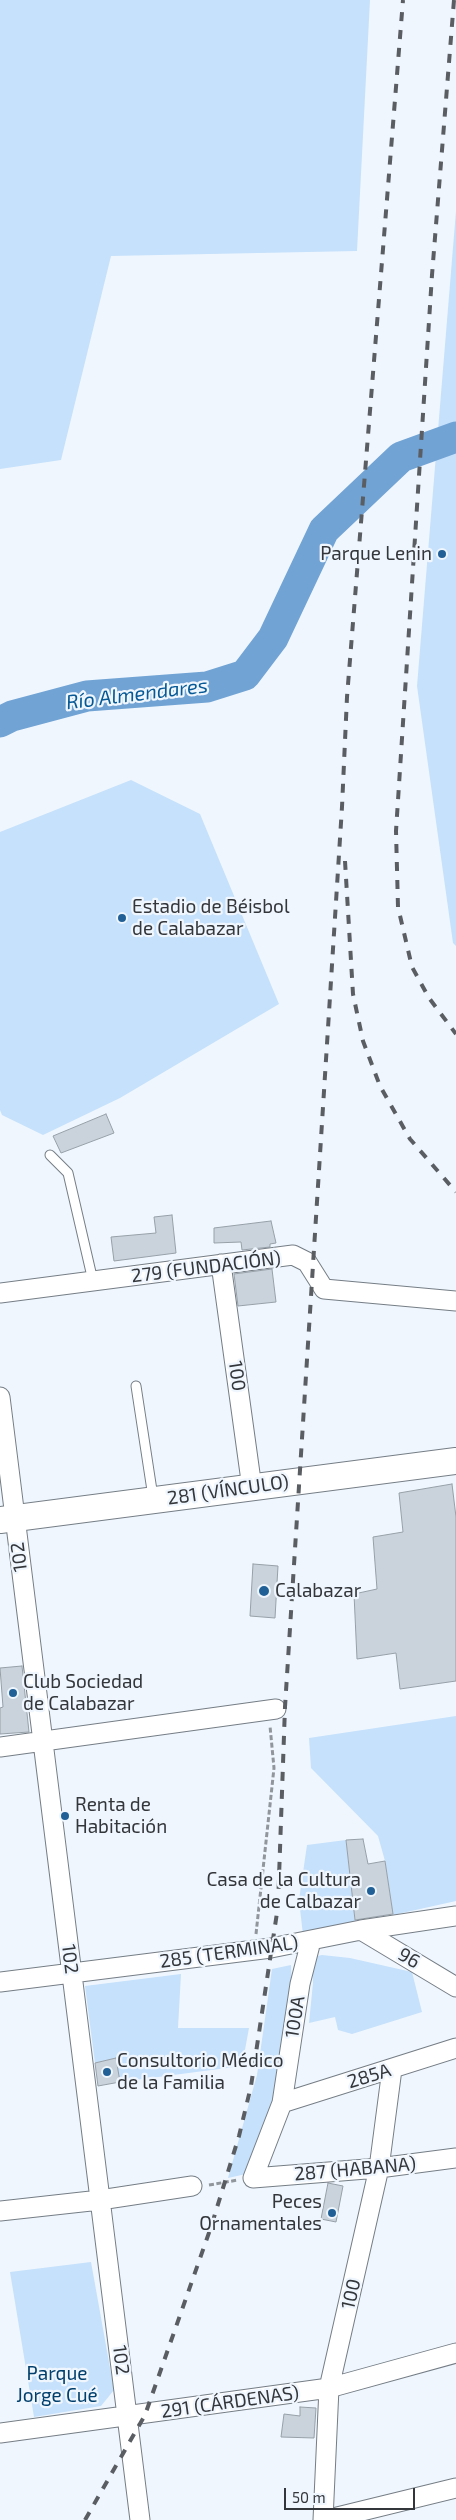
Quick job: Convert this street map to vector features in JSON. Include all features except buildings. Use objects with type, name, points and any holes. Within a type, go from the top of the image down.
[{"type":"main road","name":"281 (VÍNCULO)","points":[[7,1520],[456,1462]]},
{"type":"street","name":"279 (FUNDACIÓN)","points":[[0,1293],[292,1255],[307,1262],[324,1289],[456,1301]]},
{"type":"street","name":"100","points":[[221,1264],[252,1488]]},
{"type":"street","name":"102","points":[[0,1397],[7,1520],[41,1741],[72,1974],[140,2520]]},
{"type":"street","points":[[0,1747],[272,1709]]},
{"type":"street","name":"285 (TERMINAL)","points":[[0,1982],[311,1941],[361,1930],[456,1916]]},
{"type":"street","name":"96","points":[[361,1930],[456,1987]]},
{"type":"street","name":"100A","points":[[253,2178],[282,2103],[300,1984],[311,1941]]},
{"type":"street","name":"285A","points":[[282,2103],[456,2048]]},
{"type":"street","name":"100","points":[[324,2520],[329,2388],[379,2168],[392,2069]]},
{"type":"street","name":"287 (HABANA)","points":[[253,2178],[379,2168],[456,2158]]},
{"type":"street","points":[[0,2211],[100,2200],[192,2186]]},
{"type":"street","name":"291 (CÁRDENAS)","points":[[0,2433],[329,2388],[456,2353]]},
{"type":"street","points":[[324,2520],[456,2488]]},
{"type":"lane","points":[[50,1155],[68,1173],[94,1282]]},
{"type":"lane","points":[[136,1386],[154,1500]]},
{"type":"path","points":[[254,1949],[274,1768],[272,1709]]},
{"type":"path","points":[[192,2186],[253,2178]]},
{"type":"green space","points":[[0,0],[370,0],[357,251],[111,256],[61,460],[0,469]]},
{"type":"green space","name":"Parque Lenin","points":[[456,211],[456,946],[453,943],[417,686]]},
{"type":"green space","name":"Estadio de Béisbol de Calabazar","points":[[131,780],[200,814],[279,1004],[120,1098],[43,1135],[2,1115],[0,1110],[0,832]]},
{"type":"green space","points":[[456,1716],[456,1901],[393,1915],[385,1861],[378,1836],[311,1768],[309,1738]]},
{"type":"green space","points":[[346,1840],[355,1921],[303,1935],[299,1900],[307,1845]]},
{"type":"green space","points":[[322,1955],[350,1958],[412,1972],[422,2012],[352,2034],[338,2030],[335,2017],[309,2023],[313,1983],[312,1957]]},
{"type":"green space","points":[[291,1965],[292,1994],[272,2106],[246,2174],[228,2178],[257,2075],[272,1969]]},
{"type":"green space","points":[[181,1974],[178,2028],[249,2028],[242,2066],[120,2082],[116,2059],[95,2063],[85,1986]]},
{"type":"green space","name":"Parque Jorge Cué","points":[[91,2262],[114,2390],[101,2406],[34,2417],[10,2272]]},
{"type":"waterway","name":"Río Almendares","points":[[0,722],[12,716],[87,696],[207,687],[245,675],[273,638],[324,530],[401,457],[456,437]]},
{"type":"railway","points":[[85,2520],[145,2415],[211,2227],[239,2136],[251,2086],[278,1906],[285,1707],[342,807],[347,697],[403,0]]},
{"type":"railway","points":[[454,0],[432,275],[396,831],[398,907],[412,967],[429,998],[456,1034]]},
{"type":"railway","points":[[345,861],[353,994],[363,1041],[380,1086],[410,1139],[456,1192]]},
{"type":"place","name":"Parque Lenin","points":[[442,554]]},
{"type":"place","name":"Estadio de Béisbol de Calabazar","points":[[122,918]]},
{"type":"place","name":"Calabazar","points":[[264,1591]]},
{"type":"place","name":"Club Sociedad de Calabazar","points":[[13,1693]]},
{"type":"place","name":"Renta de Habitación","points":[[65,1816]]},
{"type":"place","name":"Casa de la Cultura de Calbazar","points":[[371,1891]]},
{"type":"place","name":"Consultorio Médico de la Familia","points":[[107,2072]]},
{"type":"place","name":"Peces Ornamentales","points":[[332,2213]]}]
